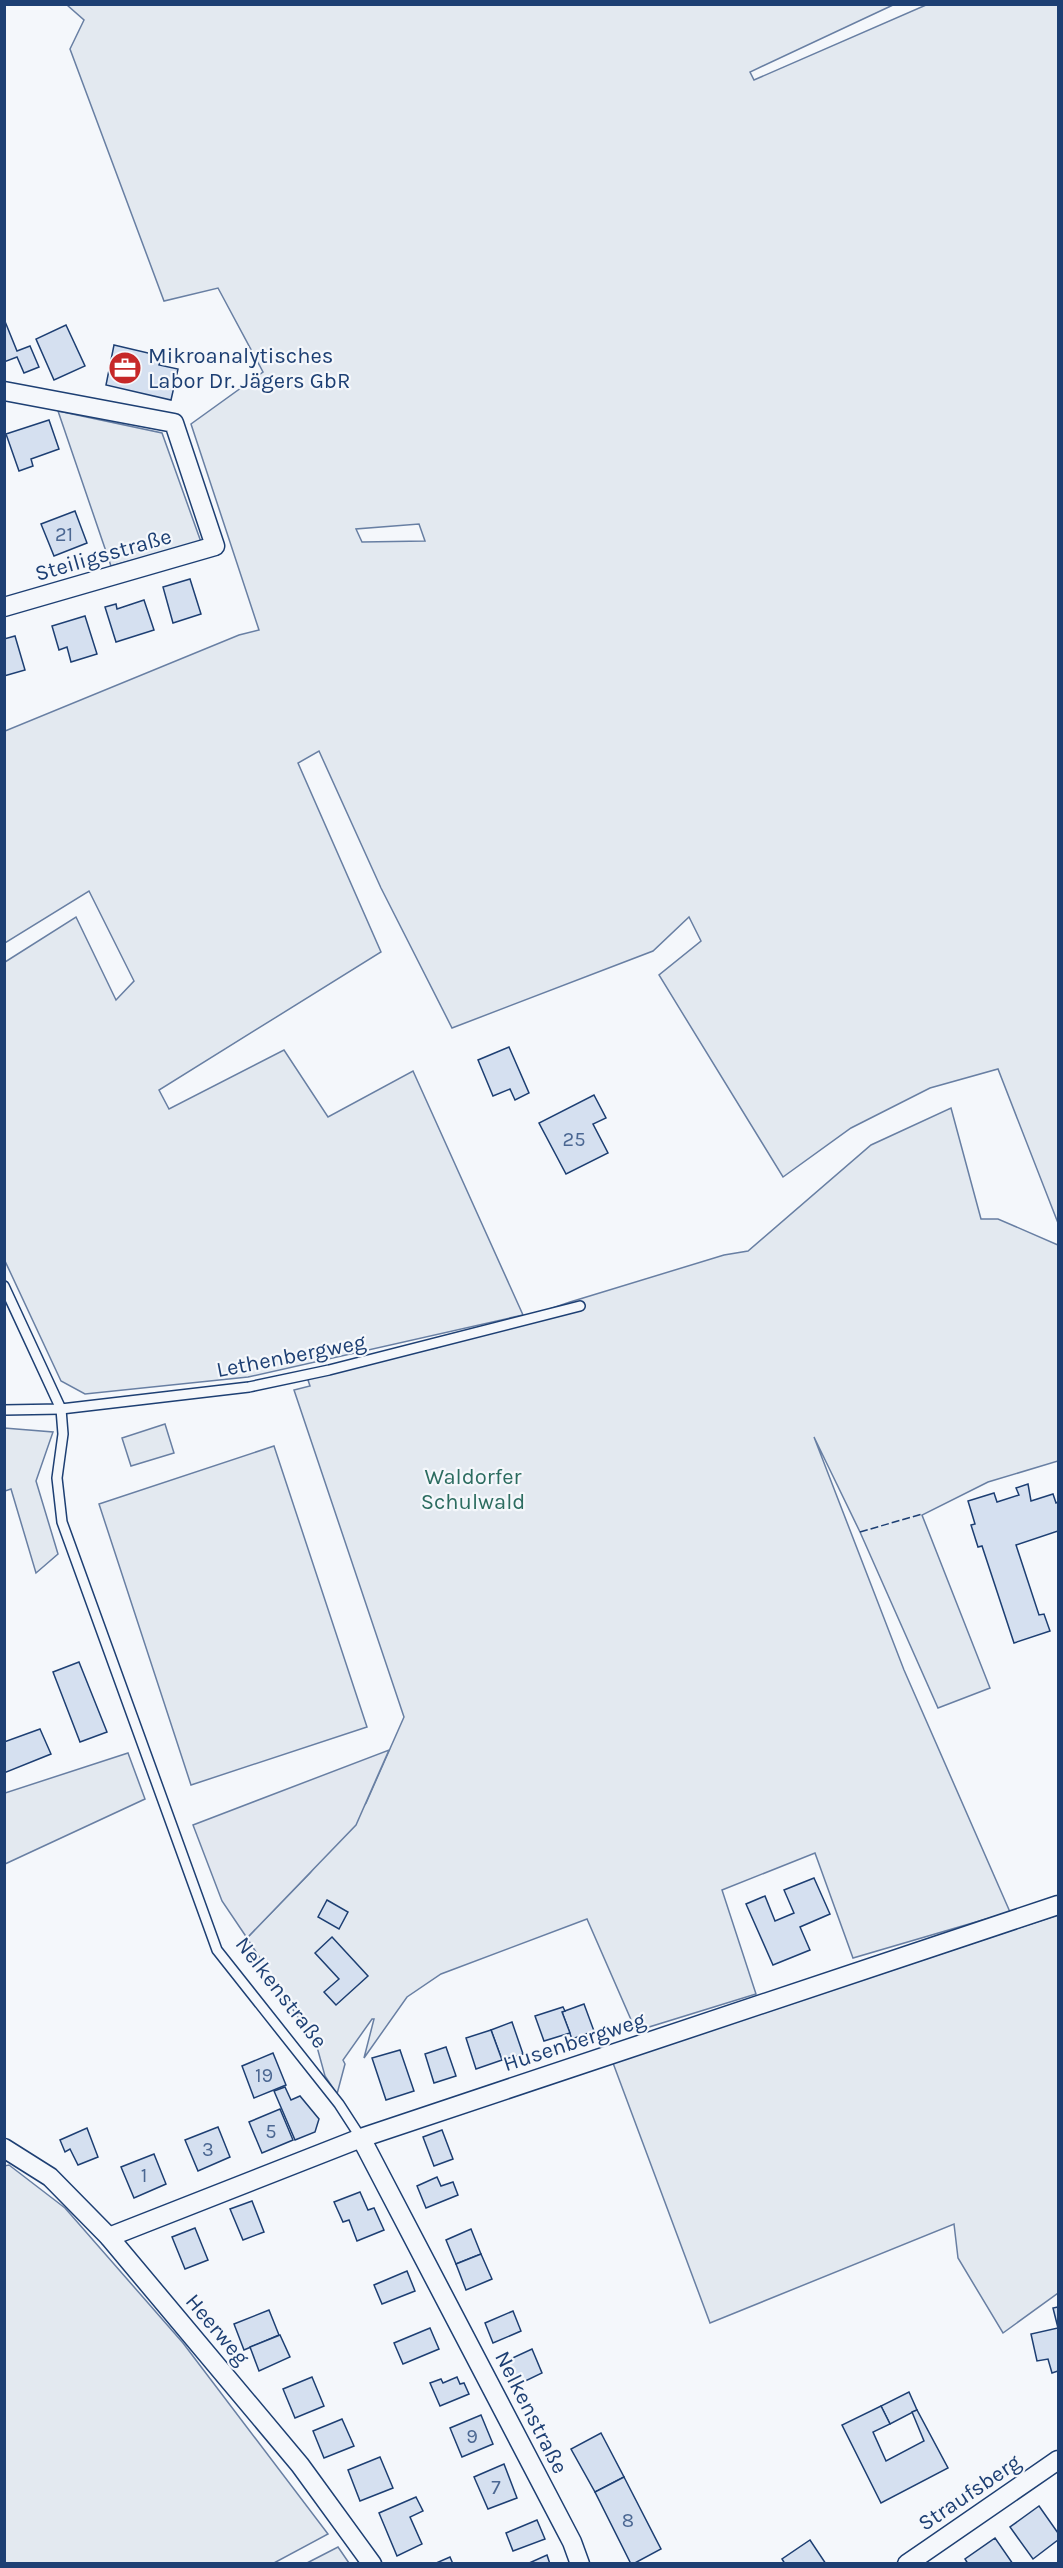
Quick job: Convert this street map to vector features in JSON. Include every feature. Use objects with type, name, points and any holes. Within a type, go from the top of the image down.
[{"type":"street","name":"Steiligsstraße","points":[[4,391],[174,423],[215,546],[4,607]]},
{"type":"street","name":"Husenbergweg","points":[[109,2236],[361,2138],[1059,1905]]},
{"type":"street","name":"Nelkenstraße","points":[[361,2138],[507,2414],[572,2542],[580,2564]]},
{"type":"street","name":"Heerweg","points":[[4,2148],[50,2177],[109,2236],[300,2465],[372,2564]]},
{"type":"street","name":"Straufsberg","points":[[907,2564],[1059,2460]]},
{"type":"lane","points":[[4,1286],[61,1409]]},
{"type":"lane","name":"Lethenbergweg","points":[[4,1410],[61,1409],[249,1387],[329,1370],[580,1306]]},
{"type":"lane","name":"Nelkenstraße","points":[[61,1409],[63,1434],[57,1478],[62,1522],[217,1950],[339,2104],[361,2138]]},
{"type":"green space","points":[[67,5],[893,5],[750,72],[754,80],[926,5],[1058,5],[1058,1223],[998,1069],[930,1088],[851,1128],[783,1177],[659,975],[701,941],[689,917],[653,951],[452,1028],[381,888],[319,751],[298,763],[381,952],[159,1090],[169,1109],[284,1050],[328,1117],[413,1071],[523,1315],[248,1377],[85,1394],[61,1381],[5,1261],[5,962],[76,917],[116,1000],[134,981],[89,891],[5,943],[5,731],[239,635],[259,630],[191,424],[263,372],[218,288],[164,301],[70,49],[84,20]],"holes":[[[419,524],[425,541],[362,542],[356,529]]]},
{"type":"green space","points":[[58,411],[162,433],[201,542],[111,566]]},
{"type":"green space","name":"Waldorfer Schulwald","points":[[951,1108],[981,1219],[998,1219],[1058,1245],[1058,1461],[988,1482],[922,1515],[990,1688],[938,1708],[860,1532],[814,1437],[904,1670],[1010,1912],[853,1958],[815,1853],[722,1890],[756,1994],[636,2031],[587,1919],[441,1974],[407,1997],[364,2058],[374,2019],[372,2019],[343,2060],[345,2064],[337,2094],[325,2076],[314,2036],[304,2027],[247,1938],[310,1873],[366,1803],[404,1717],[294,1390],[310,1386],[305,1371],[436,1348],[570,1302],[724,1255],[748,1251],[871,1145]]},
{"type":"green space","points":[[165,1424],[174,1453],[131,1466],[122,1438]]},
{"type":"green space","points":[[4,1428],[53,1432],[36,1481],[58,1554],[36,1573],[11,1489],[5,1491]]},
{"type":"green space","points":[[274,1446],[367,1727],[191,1785],[99,1504]]},
{"type":"green space","points":[[128,1753],[145,1799],[5,1864],[5,1793]]},
{"type":"green space","points":[[1058,1915],[1058,2293],[1003,2333],[958,2258],[954,2224],[710,2323],[613,2063]]},
{"type":"green space","points":[[9,2165],[65,2208],[183,2343],[328,2534],[274,2563],[5,2563],[4,2166]]},
{"type":"green space","points":[[338,2547],[349,2563],[307,2563]]},
{"type":"shaded area","points":[[389,1750],[356,1825],[247,1938],[222,1901],[193,1825]]},
{"type":"building","points":[[4,319],[17,351],[30,346],[39,367],[24,373],[17,357],[4,362]]},
{"type":"building","points":[[66,325],[85,366],[54,380],[36,339]]},
{"type":"building","points":[[114,345],[161,356],[159,365],[178,369],[171,400],[106,385]]},
{"type":"building","points":[[49,420],[59,449],[31,459],[33,466],[19,471],[6,434]]},
{"type":"building","points":[[75,511],[87,543],[54,556],[41,524]]},
{"type":"building","points":[[190,579],[201,614],[173,623],[163,587]]},
{"type":"building","points":[[144,600],[154,630],[116,642],[105,607],[116,604],[117,609]]},
{"type":"building","points":[[85,616],[97,654],[71,662],[67,647],[59,650],[52,626]]},
{"type":"building","points":[[15,636],[25,670],[4,676],[4,639]]},
{"type":"building","points":[[509,1047],[529,1093],[515,1100],[510,1089],[493,1096],[478,1060]]},
{"type":"building","points":[[594,1095],[606,1118],[593,1124],[608,1153],[566,1174],[539,1123]]},
{"type":"building","points":[[1028,1484],[1031,1501],[1053,1494],[1056,1503],[1058,1502],[1058,1531],[1016,1545],[1039,1615],[1044,1614],[1050,1631],[1014,1643],[982,1546],[978,1547],[971,1525],[975,1524],[968,1501],[994,1493],[997,1502],[1019,1495],[1016,1488]]},
{"type":"building","points":[[79,1662],[107,1732],[80,1742],[53,1672]]},
{"type":"building","points":[[40,1729],[51,1754],[4,1773],[4,1742]]},
{"type":"building","points":[[814,1878],[830,1914],[800,1927],[810,1950],[773,1965],[746,1904],[765,1896],[775,1921],[794,1913],[784,1890]]},
{"type":"building","points":[[327,1900],[348,1912],[339,1929],[318,1917]]},
{"type":"building","points":[[332,1937],[368,1976],[336,2005],[324,1992],[339,1979],[315,1953]]},
{"type":"building","points":[[584,2004],[594,2031],[572,2039],[562,2012]]},
{"type":"building","points":[[563,2007],[565,2011],[562,2012],[570,2033],[544,2041],[535,2016]]},
{"type":"building","points":[[512,2022],[523,2054],[502,2060],[491,2030]]},
{"type":"building","points":[[491,2030],[502,2060],[476,2069],[466,2038]]},
{"type":"building","points":[[446,2047],[456,2076],[434,2083],[425,2054]]},
{"type":"building","points":[[400,2050],[414,2091],[386,2100],[372,2058]]},
{"type":"building","points":[[273,2053],[286,2085],[254,2098],[242,2066]]},
{"type":"building","points":[[285,2087],[291,2100],[300,2096],[319,2119],[315,2132],[295,2140],[274,2091]]},
{"type":"building","points":[[280,2109],[293,2140],[262,2153],[249,2122]]},
{"type":"building","points":[[218,2127],[230,2157],[198,2171],[185,2140]]},
{"type":"building","points":[[87,2128],[98,2157],[78,2165],[70,2149],[65,2152],[60,2140]]},
{"type":"building","points":[[442,2130],[453,2159],[434,2166],[423,2137]]},
{"type":"building","points":[[154,2154],[166,2184],[134,2198],[121,2167]]},
{"type":"building","points":[[437,2177],[441,2186],[453,2182],[458,2195],[426,2208],[417,2186]]},
{"type":"building","points":[[360,2192],[368,2210],[374,2208],[384,2230],[357,2241],[349,2220],[343,2222],[334,2202]]},
{"type":"building","points":[[252,2201],[264,2232],[243,2240],[230,2209]]},
{"type":"building","points":[[195,2228],[208,2260],[185,2269],[172,2237]]},
{"type":"building","points":[[471,2229],[481,2254],[456,2264],[446,2240]]},
{"type":"building","points":[[481,2254],[492,2279],[466,2290],[456,2264]]},
{"type":"building","points":[[407,2271],[415,2291],[382,2304],[374,2285]]},
{"type":"building","points":[[1058,2307],[1058,2328],[1053,2308]]},
{"type":"building","points":[[269,2310],[279,2335],[244,2350],[234,2324]]},
{"type":"building","points":[[513,2311],[521,2331],[493,2343],[485,2323]]},
{"type":"building","points":[[430,2328],[439,2349],[403,2364],[394,2343]]},
{"type":"building","points":[[1058,2328],[1058,2371],[1052,2373],[1048,2359],[1037,2361],[1031,2334]]},
{"type":"building","points":[[280,2335],[290,2357],[259,2371],[250,2347]]},
{"type":"building","points":[[532,2349],[542,2373],[515,2386],[504,2362]]},
{"type":"building","points":[[312,2377],[324,2406],[295,2418],[283,2389]]},
{"type":"building","points":[[457,2377],[460,2384],[464,2383],[469,2394],[440,2406],[430,2383],[441,2379],[443,2383]]},
{"type":"building","points":[[909,2392],[917,2410],[890,2424],[881,2406]]},
{"type":"building","points":[[881,2406],[890,2424],[873,2432],[886,2461],[924,2441],[912,2412],[917,2410],[948,2468],[881,2503],[842,2425]]},
{"type":"building","points":[[481,2415],[493,2444],[462,2457],[450,2428]]},
{"type":"building","points":[[342,2419],[354,2446],[324,2458],[313,2431]]},
{"type":"building","points":[[601,2433],[624,2477],[595,2492],[571,2449]]},
{"type":"building","points":[[380,2457],[393,2488],[360,2501],[348,2470]]},
{"type":"building","points":[[504,2464],[517,2498],[488,2509],[474,2477]]},
{"type":"building","points":[[624,2477],[661,2549],[633,2564],[595,2492]]},
{"type":"building","points":[[416,2497],[423,2511],[410,2517],[422,2544],[397,2556],[379,2513]]},
{"type":"building","points":[[1039,2506],[1058,2533],[1058,2540],[1033,2559],[1010,2527]]},
{"type":"building","points":[[537,2520],[545,2539],[513,2551],[506,2533]]},
{"type":"building","points":[[995,2538],[1013,2564],[968,2564],[965,2559]]},
{"type":"building","points":[[810,2540],[826,2564],[785,2564],[782,2559]]},
{"type":"building","points":[[547,2555],[550,2564],[527,2564]]},
{"type":"building","points":[[450,2557],[453,2564],[434,2564]]},
{"type":"fence","points":[[860,1532],[922,1514]]},
{"type":"place","name":"Mikroanalytisches Labor Dr. Jägers GbR","points":[[125,368]]}]
